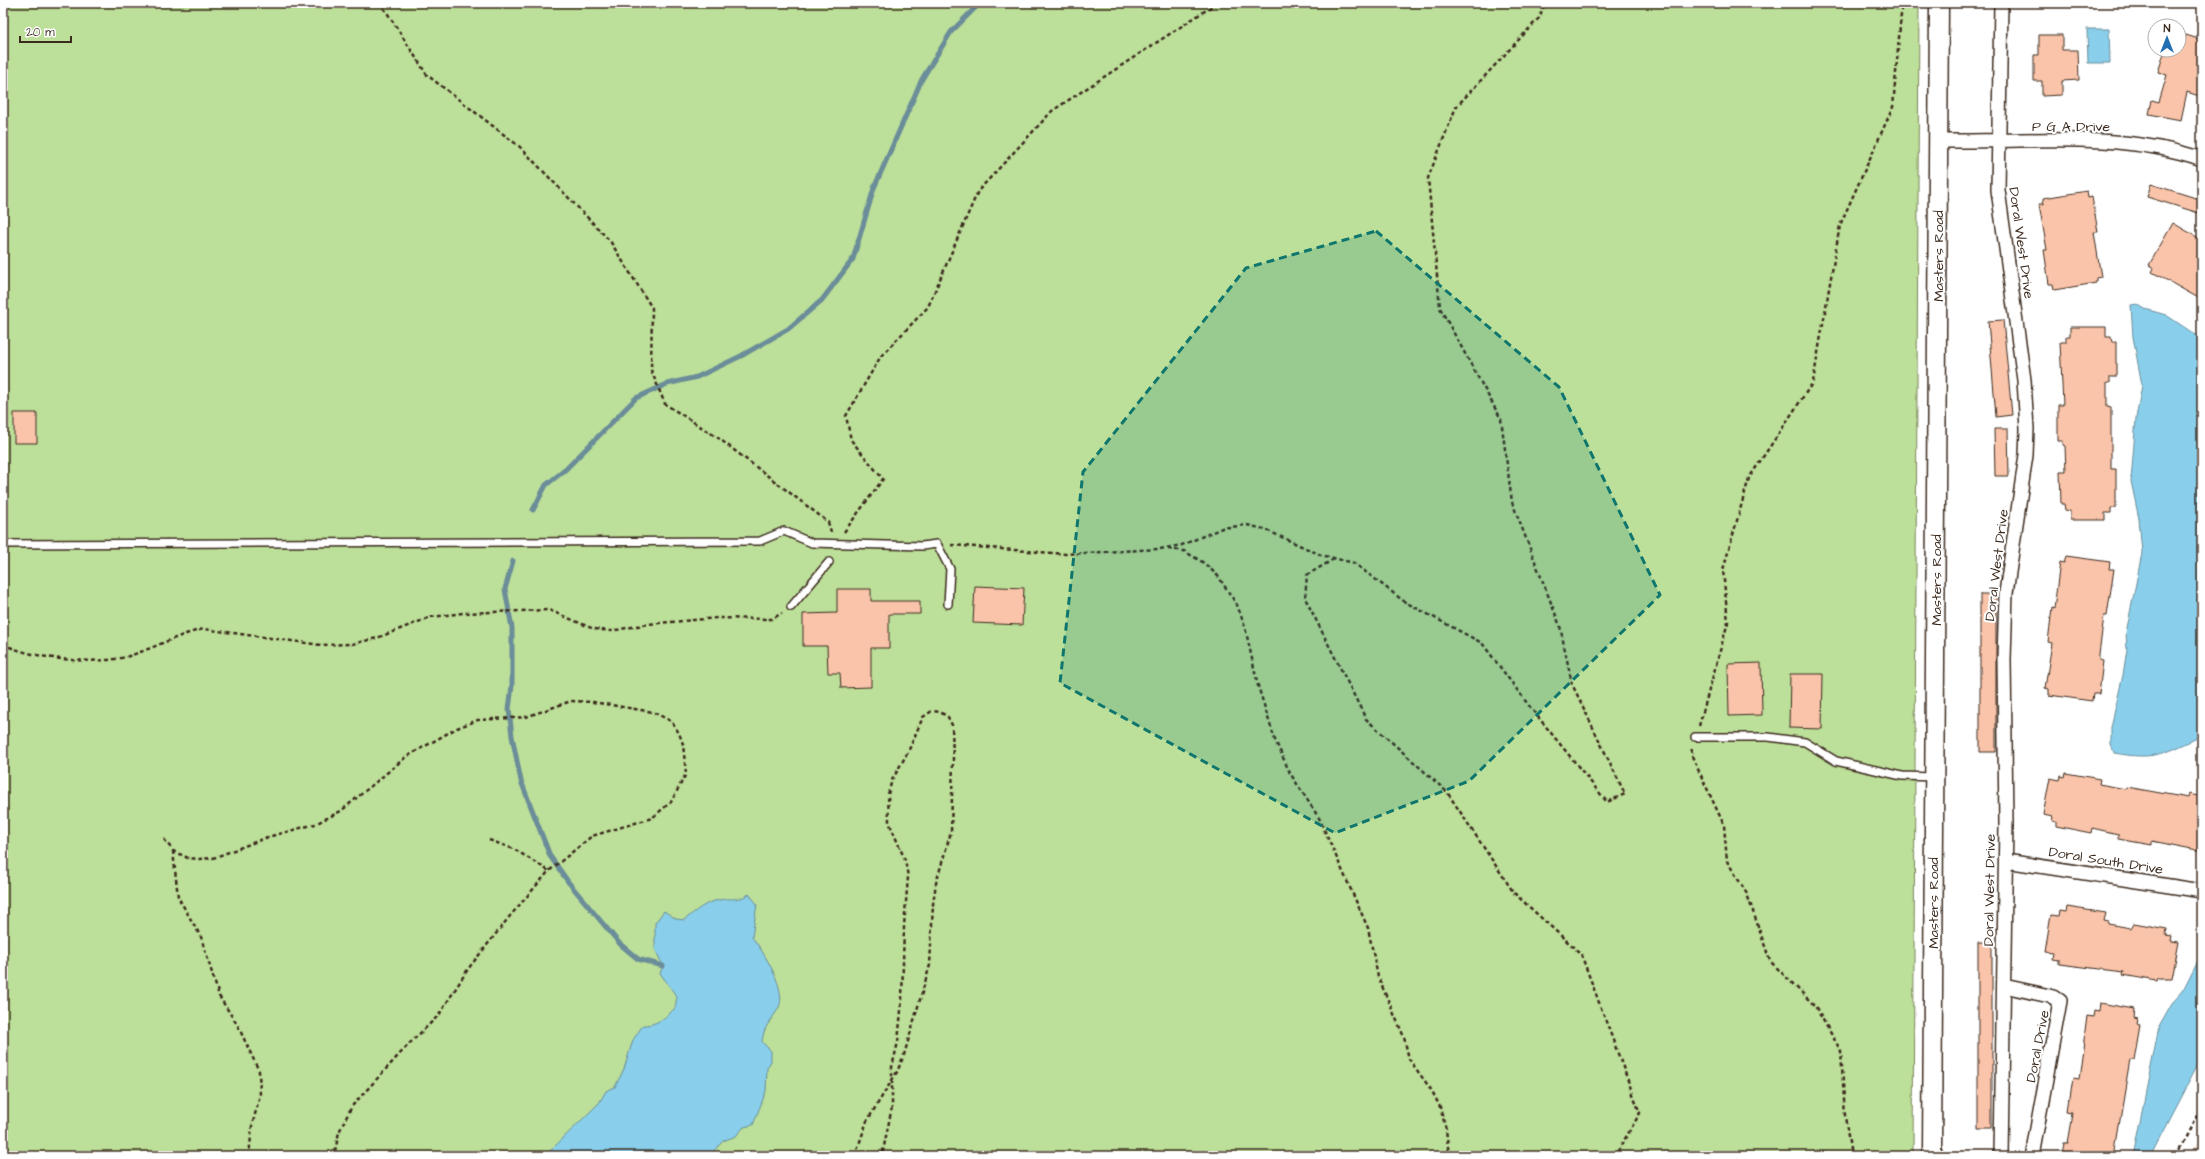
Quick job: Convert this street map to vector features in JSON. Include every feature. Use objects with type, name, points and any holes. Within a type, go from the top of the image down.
[{"type":"street","name":"Masters Road","points":[[1932,1156],[1939,3]]},
{"type":"street","name":"Doral West Drive","points":[[2001,3],[1998,142],[1999,196],[2024,380],[2027,429],[2026,455],[2006,593],[2004,659],[2006,861],[2001,1156]]},
{"type":"street","name":"P G A Drive","points":[[1939,141],[2116,142],[2161,147],[2202,159]]},
{"type":"street","name":"Doral South Drive","points":[[2006,861],[2202,891]]},
{"type":"street","name":"Doral Drive","points":[[2004,986],[2054,997],[2060,1001],[2032,1156]]},
{"type":"lane","points":[[3,544],[760,541],[784,531],[812,543],[922,546],[936,544],[950,569],[948,604]]},
{"type":"lane","points":[[791,607],[829,562]]},
{"type":"lane","points":[[1695,737],[1768,737],[1805,742],[1836,761],[1902,776],[1934,777]]},
{"type":"path","points":[[378,3],[386,11],[427,75],[520,147],[610,241],[652,308],[651,370],[665,404],[717,437],[828,522],[835,544]]},
{"type":"path","points":[[835,544],[883,479],[851,440],[846,416],[881,356],[928,307],[978,191],[1052,111],[1217,3]]},
{"type":"path","points":[[936,544],[1010,551],[1065,554],[1160,549],[1182,545],[1222,528],[1235,525],[1247,525],[1264,529],[1308,550],[1335,559],[1354,563],[1405,602],[1482,643],[1530,707],[1607,802],[1625,794],[1572,684],[1560,626],[1512,502],[1501,420],[1440,308],[1428,178],[1456,107],[1539,18],[1545,3]]},
{"type":"path","points":[[1851,1156],[1845,1116],[1842,1051],[1815,1006],[1770,961],[1747,894],[1726,861],[1724,825],[1691,754],[1728,622],[1723,570],[1749,478],[1813,382],[1840,225],[1893,107],[1902,3]]},
{"type":"path","points":[[1160,549],[1184,551],[1204,563],[1218,576],[1237,606],[1245,628],[1258,686],[1275,740],[1290,773],[1319,818],[1368,928],[1378,977],[1404,1037],[1409,1059],[1432,1091],[1440,1107],[1446,1129],[1449,1156]]},
{"type":"path","points":[[1335,559],[1307,575],[1305,598],[1366,719],[1447,792],[1514,893],[1581,954],[1640,1113],[1615,1156]]},
{"type":"path","points":[[3,644],[22,653],[102,661],[128,656],[184,633],[204,630],[321,645],[352,644],[377,638],[431,617],[463,613],[498,613],[531,609],[550,610],[594,629],[611,631],[648,624],[717,618],[772,619],[791,607]]},
{"type":"path","points":[[164,839],[173,851],[188,858],[213,858],[268,838],[315,824],[341,811],[387,771],[428,744],[468,724],[478,720],[518,719],[571,701],[592,702],[660,714],[674,725],[682,739],[686,774],[668,806],[652,818],[592,836],[549,871],[514,911],[468,969],[439,1015],[408,1045],[352,1106],[339,1132],[334,1156]]},
{"type":"path","points":[[855,1156],[867,1121],[893,1076],[904,1055],[930,965],[935,890],[951,832],[953,730],[948,717],[943,713],[935,711],[925,715],[919,722],[910,747],[892,780],[887,800],[891,829],[906,860],[908,874],[904,926],[902,1000],[898,1042],[892,1067],[893,1076],[892,1107],[882,1156]]},
{"type":"path","points":[[489,840],[514,849],[549,871]]},
{"type":"path","points":[[173,851],[178,897],[201,936],[219,996],[238,1026],[259,1071],[260,1095],[252,1126],[249,1156]]},
{"type":"path","points":[[2176,1156],[2202,1106]]},
{"type":"highlighted area","points":[[1376,231],[1559,387],[1660,595],[1469,781],[1335,833],[1060,683],[1083,472],[1246,268]]},
{"type":"shaded area","points":[[2202,1134],[2202,1156],[2190,1156]]},
{"type":"green space","points":[[3,3],[1919,3],[1913,1156],[3,1156]]},
{"type":"water","points":[[2087,29],[2109,29],[2110,63],[2088,63]]},
{"type":"water","points":[[2137,304],[2145,309],[2166,315],[2202,339],[2202,727],[2197,738],[2166,752],[2148,756],[2114,753],[2111,745],[2111,727],[2123,675],[2127,649],[2126,633],[2142,553],[2139,519],[2131,481],[2136,418],[2142,385],[2133,337],[2131,305]]},
{"type":"water","points":[[749,894],[757,904],[752,937],[768,961],[778,982],[780,993],[778,1009],[766,1028],[763,1036],[762,1042],[771,1051],[771,1061],[767,1068],[766,1091],[753,1125],[744,1127],[736,1136],[723,1141],[709,1156],[545,1156],[599,1103],[606,1091],[615,1087],[624,1069],[633,1040],[643,1025],[652,1024],[660,1020],[675,1008],[677,997],[660,973],[663,966],[655,949],[655,923],[664,911],[676,919],[684,920],[700,908],[714,901],[741,898]]},
{"type":"water","points":[[2202,953],[2202,1056],[2150,1156],[2133,1156],[2159,1026],[2172,1003],[2183,991]]},
{"type":"building","points":[[2039,35],[2062,35],[2062,50],[2078,50],[2079,80],[2062,81],[2062,95],[2042,96],[2042,81],[2034,81],[2034,55],[2039,55]]},
{"type":"building","points":[[2187,35],[2202,40],[2202,97],[2187,92],[2181,120],[2149,114],[2152,100],[2159,102],[2167,75],[2158,72],[2162,58],[2187,58]]},
{"type":"building","points":[[2151,184],[2202,200],[2202,214],[2147,197]]},
{"type":"building","points":[[2087,191],[2088,198],[2092,197],[2098,232],[2094,232],[2101,277],[2096,278],[2096,283],[2054,290],[2053,284],[2049,284],[2044,250],[2047,250],[2039,204],[2044,204],[2043,198]]},
{"type":"building","points":[[2173,223],[2202,240],[2202,300],[2152,272],[2154,268],[2149,265]]},
{"type":"building","points":[[2003,320],[2012,415],[1996,417],[1988,321]]},
{"type":"building","points":[[2070,327],[2106,327],[2106,336],[2111,336],[2112,342],[2116,342],[2116,377],[2110,377],[2110,383],[2107,383],[2107,406],[2111,407],[2111,469],[2116,469],[2116,508],[2111,508],[2111,513],[2105,513],[2105,520],[2070,520],[2070,511],[2065,510],[2064,504],[2061,504],[2060,471],[2066,471],[2065,446],[2063,445],[2063,441],[2058,441],[2058,405],[2063,405],[2060,342],[2066,342],[2066,336],[2070,336]]},
{"type":"building","points":[[14,413],[37,413],[37,443],[14,443]]},
{"type":"building","points":[[1994,429],[2008,429],[2009,476],[1995,476]]},
{"type":"building","points":[[2066,556],[2110,562],[2109,569],[2114,569],[2107,616],[2104,616],[2099,654],[2099,660],[2103,661],[2099,694],[2093,694],[2092,701],[2049,695],[2049,689],[2045,688],[2052,643],[2048,642],[2052,608],[2054,609],[2060,562],[2064,563]]},
{"type":"building","points":[[975,586],[1024,588],[1022,625],[973,623]]},
{"type":"building","points":[[837,589],[871,589],[871,601],[920,601],[920,614],[889,614],[889,648],[871,648],[871,687],[841,688],[840,673],[828,673],[827,646],[803,646],[803,614],[837,613]]},
{"type":"building","points":[[1980,594],[1996,594],[1996,752],[1980,752]]},
{"type":"building","points":[[1761,663],[1762,715],[1729,716],[1728,664]]},
{"type":"building","points":[[1790,674],[1823,674],[1822,729],[1789,728]]},
{"type":"building","points":[[2066,773],[2100,779],[2099,784],[2126,789],[2127,787],[2188,798],[2189,794],[2202,797],[2202,851],[2152,841],[2152,845],[2118,839],[2118,834],[2092,828],[2091,833],[2056,826],[2056,822],[2052,821],[2053,817],[2043,815],[2050,778],[2060,780],[2061,776],[2065,777]]},
{"type":"building","points":[[2067,907],[2106,913],[2104,921],[2109,922],[2108,924],[2131,928],[2134,923],[2167,929],[2166,935],[2172,936],[2171,941],[2179,942],[2172,978],[2158,978],[2157,981],[2123,975],[2124,972],[2059,964],[2059,959],[2053,958],[2054,952],[2045,951],[2051,915],[2059,916],[2060,911],[2066,912]]},
{"type":"building","points":[[1978,942],[1992,942],[1992,1129],[1978,1129]]},
{"type":"building","points":[[2100,1003],[2134,1009],[2133,1018],[2137,1019],[2136,1024],[2140,1025],[2134,1060],[2130,1060],[2114,1156],[2062,1156],[2064,1142],[2068,1142],[2073,1113],[2068,1112],[2073,1078],[2079,1079],[2087,1016],[2093,1017],[2094,1011],[2099,1012]]},
{"type":"waterway","points":[[533,510],[546,485],[566,469],[636,398],[667,384],[697,377],[741,356],[788,329],[822,300],[853,259],[874,188],[922,79],[951,32],[980,3]]},
{"type":"waterway","points":[[513,561],[505,589],[512,628],[512,686],[509,709],[512,736],[521,781],[550,856],[569,883],[620,944],[638,959],[663,966]]}]
